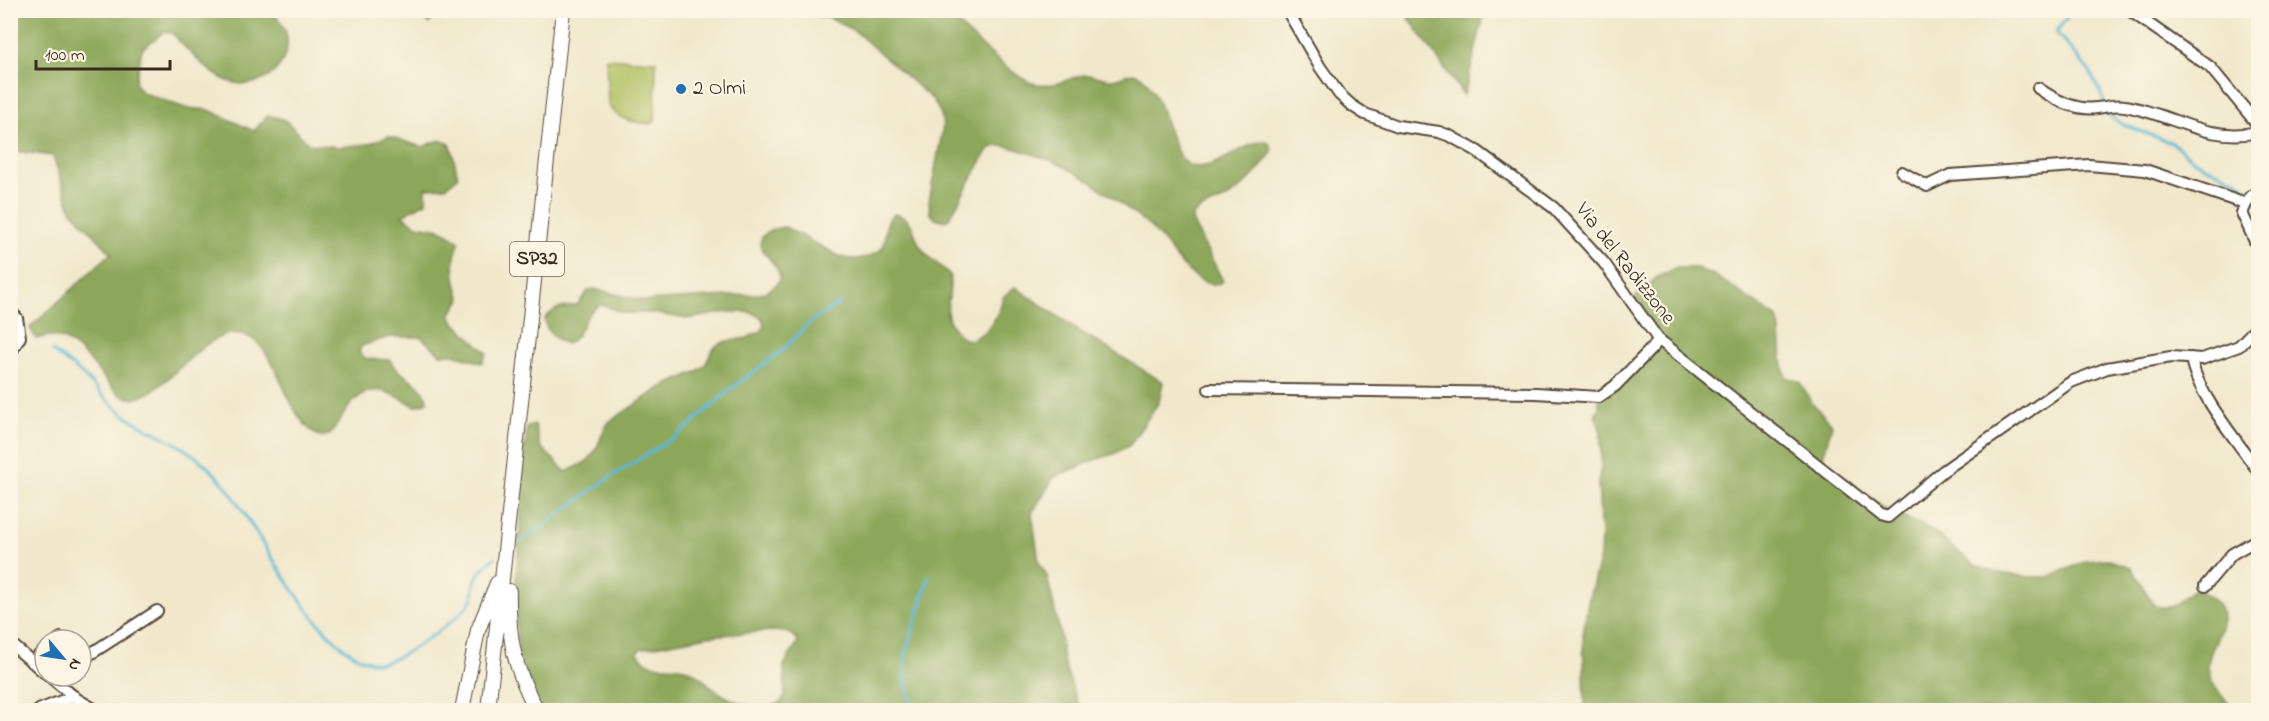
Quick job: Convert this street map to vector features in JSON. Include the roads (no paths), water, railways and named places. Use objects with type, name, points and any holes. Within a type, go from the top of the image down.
[{"type":"main road","name":"SP32","points":[[488,711],[563,10]]},
{"type":"main road","points":[[510,507],[515,517],[509,583],[512,647],[520,679],[537,711]]},
{"type":"main road","points":[[462,711],[478,630],[505,559]]},
{"type":"street","name":"Via del Radizzone","points":[[1287,10],[1320,67],[1339,94],[1351,105],[1365,114],[1398,126],[1439,132],[1450,136],[1477,152],[1554,208],[1604,263],[1658,339],[1881,515],[1888,517],[1943,471],[2071,382],[2107,368],[2171,357],[2191,358]]},
{"type":"street","points":[[2129,10],[2210,67],[2259,125]]},
{"type":"street","points":[[2038,88],[2052,98],[2076,107],[2094,109],[2122,105],[2209,133],[2245,135],[2259,132]]},
{"type":"street","points":[[1902,172],[1927,186],[1950,175],[2089,165],[2145,170],[2247,201]]},
{"type":"street","points":[[2259,191],[2247,201],[2242,213],[2259,248]]},
{"type":"street","points":[[10,310],[17,318],[20,337],[11,354]]},
{"type":"street","points":[[2259,322],[2239,346],[2202,359],[2191,358],[2193,371],[2204,390],[2259,471]]},
{"type":"street","points":[[1209,389],[1536,393],[1599,397],[1615,387],[1658,339]]},
{"type":"street","points":[[2205,586],[2232,554],[2259,539]]},
{"type":"street","points":[[93,652],[157,611]]},
{"type":"street","points":[[10,643],[32,662]]},
{"type":"street","points":[[65,688],[96,711]]},
{"type":"street","points":[[39,711],[74,696]]},
{"type":"waterway","points":[[2073,10],[2056,32],[2090,72],[2109,116],[2124,125],[2172,143],[2195,161],[2238,181],[2258,198]]},
{"type":"waterway","points":[[520,542],[609,478],[678,435],[731,389],[784,349],[810,322],[840,303]]},
{"type":"waterway","points":[[53,351],[83,375],[124,415],[183,448],[213,472],[232,494],[300,600],[321,626],[343,647],[364,660],[385,662],[394,659],[446,626],[467,607],[473,597],[476,577],[495,557]]},
{"type":"waterway","points":[[914,710],[906,684],[905,656],[929,577]]},
{"type":"place","name":"2 Olmi","points":[[681,89]]}]
